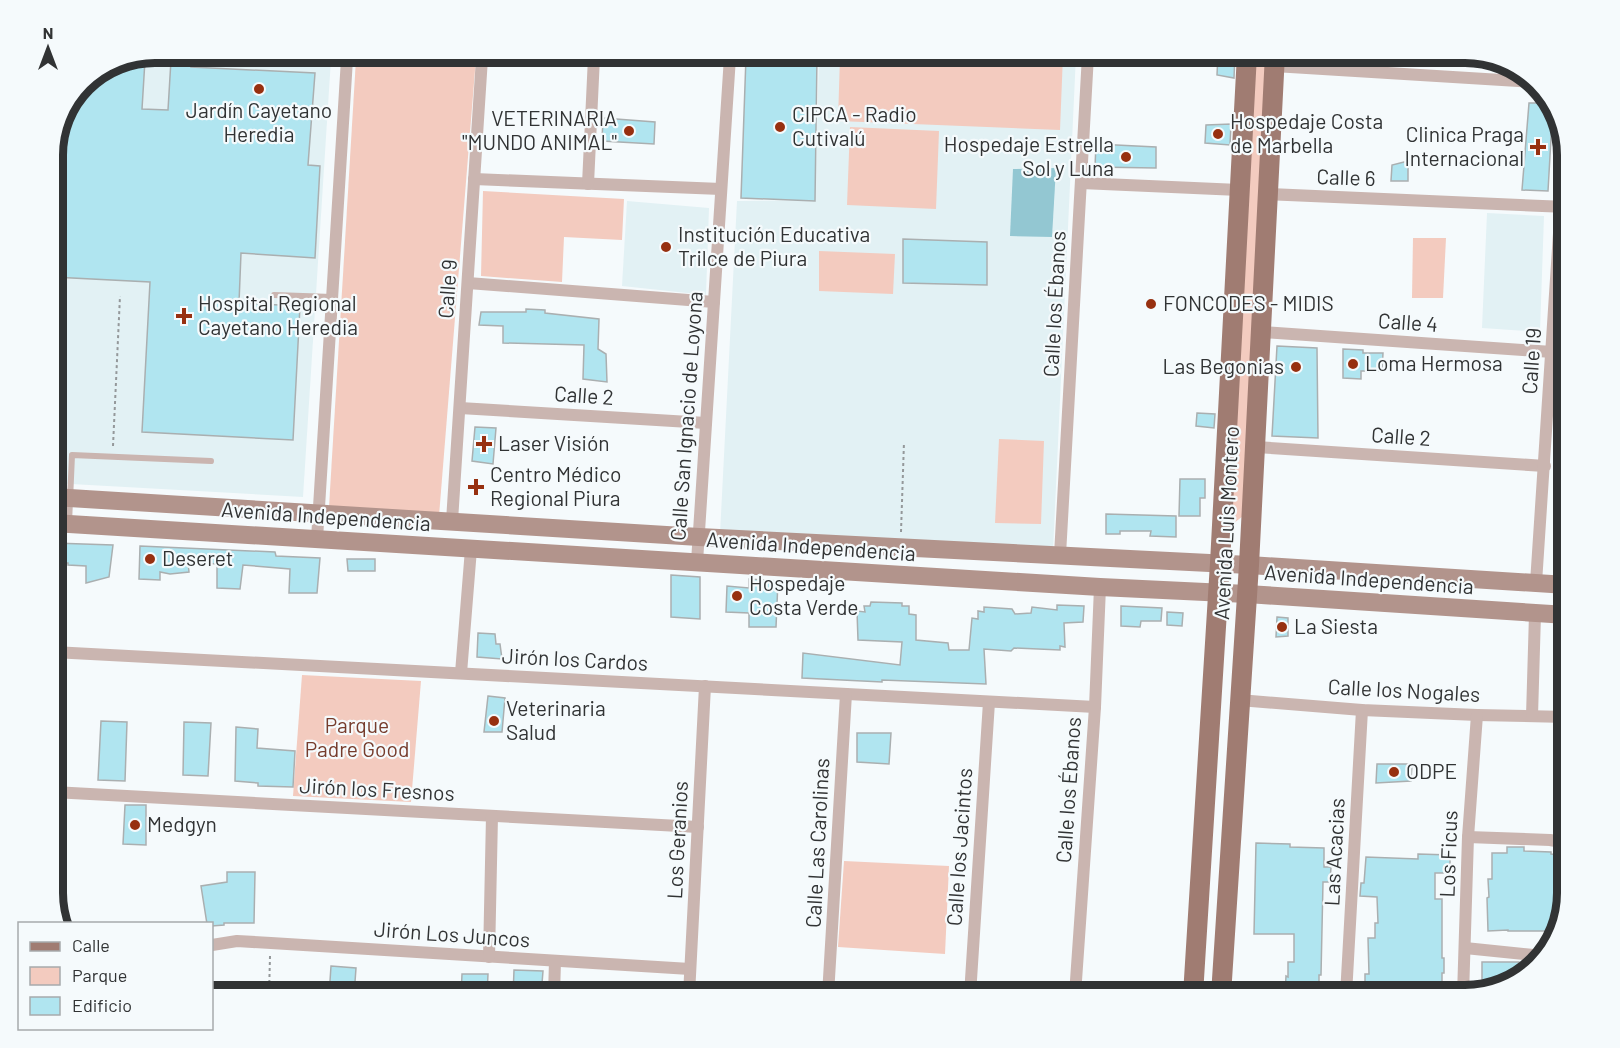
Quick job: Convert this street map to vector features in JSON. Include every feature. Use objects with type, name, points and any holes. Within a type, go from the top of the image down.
[{"type":"main road","name":"Avenida Luis Montero","points":[[1194,985],[1220,563],[1246,63]]},
{"type":"main road","name":"Avenida Luis Montero","points":[[1222,985],[1256,447],[1274,63]]},
{"type":"main road","name":"Avenida Independencia","points":[[63,497],[699,537],[1220,563],[1557,584]]},
{"type":"main road","name":"Avenida Independencia","points":[[63,523],[1100,587],[1218,592],[1557,615]]},
{"type":"street","points":[[317,539],[347,63]]},
{"type":"street","name":"Calle 9","points":[[452,521],[482,63]]},
{"type":"street","points":[[588,184],[594,63]]},
{"type":"street","name":"Calle San Ignacio de Loyona","points":[[697,562],[730,63]]},
{"type":"street","name":"Calle los Ébanos","points":[[1060,555],[1088,63]]},
{"type":"street","points":[[1311,63],[1517,80]]},
{"type":"street","points":[[474,179],[722,189]]},
{"type":"street","points":[[1081,183],[1239,190]]},
{"type":"street","name":"Calle 6","points":[[1267,194],[1557,207]]},
{"type":"street","points":[[468,283],[714,302]]},
{"type":"street","name":"Calle 19","points":[[1536,583],[1557,292]]},
{"type":"street","name":"Calle 4","points":[[1262,332],[1552,352]]},
{"type":"street","name":"Calle 2","points":[[460,408],[706,423]]},
{"type":"street","name":"Calle 2","points":[[1256,447],[1545,466]]},
{"type":"street","points":[[461,673],[471,549]]},
{"type":"street","name":"Calle los Ébanos","points":[[1076,985],[1095,707],[1100,587]]},
{"type":"street","points":[[1532,716],[1535,614]]},
{"type":"street","name":"Jirón los Cardos","points":[[63,653],[1095,707]]},
{"type":"street","name":"Los Geranios","points":[[689,985],[705,686]]},
{"type":"street","name":"Calle Las Carolinas","points":[[829,985],[846,694]]},
{"type":"street","name":"Calle los Nogales","points":[[1239,700],[1362,710],[1557,717]]},
{"type":"street","name":"Calle los Jacintos","points":[[971,985],[989,702]]},
{"type":"street","name":"Las Acacias","points":[[1347,985],[1362,710]]},
{"type":"street","name":"Los Ficus","points":[[1464,985],[1468,837],[1477,715]]},
{"type":"street","name":"Jirón los Fresnos","points":[[63,793],[699,827]]},
{"type":"street","points":[[489,957],[492,816]]},
{"type":"street","points":[[1468,837],[1557,841]]},
{"type":"street","name":"Jirón Los Juncos","points":[[213,945],[237,942],[271,943],[690,969]]},
{"type":"street","points":[[1466,948],[1532,956]]},
{"type":"street","points":[[554,985],[555,961]]},
{"type":"lane","points":[[274,295],[332,297]]},
{"type":"lane","points":[[63,489],[72,455],[211,461]]},
{"type":"path","points":[[113,457],[120,296]]},
{"type":"path","points":[[900,547],[904,442]]},
{"type":"path","points":[[269,985],[271,943]]},
{"type":"shaded area","name":"Hospital Regional Cayetano Heredia","points":[[155,63],[331,63],[303,497],[63,484],[63,149],[70,120],[79,104],[90,90],[120,70]]},
{"type":"shaded area","points":[[819,63],[1076,63],[1053,551],[720,534],[737,201],[815,200]]},
{"type":"shaded area","name":"Institución Educativa Trilce de Piura","points":[[627,201],[709,208],[706,295],[622,286]]},
{"type":"shaded area","points":[[1487,213],[1544,216],[1540,332],[1482,328]]},
{"type":"green space","points":[[356,63],[476,63],[439,516],[329,507]]},
{"type":"green space","points":[[840,63],[1063,63],[1060,130],[838,121]]},
{"type":"green space","points":[[1255,63],[1268,63],[1243,516],[1234,523],[1228,512]]},
{"type":"green space","points":[[850,127],[939,131],[936,209],[847,205]]},
{"type":"green space","points":[[483,191],[624,199],[622,240],[564,237],[562,282],[481,276]]},
{"type":"green space","points":[[1413,238],[1446,238],[1443,298],[1412,298]]},
{"type":"green space","points":[[819,251],[895,254],[893,294],[819,291]]},
{"type":"green space","points":[[999,439],[1044,441],[1041,524],[995,523]]},
{"type":"green space","name":"Parque Padre Good","points":[[302,675],[421,681],[411,802],[293,796]]},
{"type":"green space","points":[[844,861],[949,866],[945,954],[838,947]]},
{"type":"water","points":[[1056,168],[1052,237],[1010,236],[1013,169]]},
{"type":"building","name":"Hospital Regional Cayetano Heredia","points":[[171,63],[192,63],[191,67],[315,73],[308,165],[320,166],[315,258],[241,253],[239,303],[300,306],[293,440],[142,432],[150,282],[63,278],[63,149],[70,120],[90,90],[120,70],[145,64],[142,109],[168,110]]},
{"type":"building","name":"CIPCA - Radio Cutivalú","points":[[746,63],[817,63],[815,201],[741,198]]},
{"type":"building","points":[[1218,63],[1235,63],[1234,78],[1217,75]]},
{"type":"building","name":"Clinica Praga Internacional","points":[[1529,103],[1541,103],[1552,125],[1548,191],[1522,190]]},
{"type":"building","name":"VETERINARIA \"MUNDO ANIMAL\"","points":[[603,118],[655,122],[654,144],[602,141]]},
{"type":"building","name":"Hospedaje Costa de Marbella","points":[[1231,124],[1230,145],[1205,143],[1206,125]]},
{"type":"building","name":"Hospedaje Estrella Sol y Luna","points":[[1096,144],[1156,147],[1156,168],[1095,167]]},
{"type":"building","points":[[1408,161],[1408,181],[1391,181],[1392,165]]},
{"type":"building","points":[[903,239],[987,242],[987,285],[903,283]]},
{"type":"building","points":[[526,309],[599,319],[598,349],[606,354],[607,382],[583,379],[584,345],[503,343],[503,326],[479,325],[481,312],[526,312]]},
{"type":"building","points":[[1277,346],[1317,348],[1318,438],[1272,436]]},
{"type":"building","name":"Loma Hermosa","points":[[1343,349],[1363,350],[1363,353],[1383,353],[1382,371],[1361,371],[1361,379],[1343,378]]},
{"type":"building","points":[[1197,413],[1215,414],[1214,428],[1196,426]]},
{"type":"building","name":"Laser Visión","points":[[475,427],[496,428],[493,464],[472,461]]},
{"type":"building","points":[[1180,479],[1205,479],[1205,498],[1200,498],[1200,516],[1179,516]]},
{"type":"building","points":[[1106,514],[1176,516],[1176,537],[1150,536],[1151,531],[1120,531],[1120,534],[1106,534]]},
{"type":"building","points":[[63,543],[113,545],[109,577],[86,583],[86,566],[68,565],[68,563],[63,563]]},
{"type":"building","points":[[140,546],[275,552],[276,556],[320,558],[317,593],[289,593],[290,569],[243,565],[240,589],[217,588],[217,564],[188,562],[189,572],[170,574],[160,572],[160,580],[139,579]]},
{"type":"building","points":[[347,559],[375,559],[375,571],[348,571]]},
{"type":"building","points":[[671,575],[700,577],[700,619],[671,617]]},
{"type":"building","points":[[749,579],[778,581],[776,627],[749,627],[749,613],[726,612],[727,586],[749,588]]},
{"type":"building","points":[[871,602],[902,603],[902,606],[909,606],[909,614],[916,615],[916,640],[948,643],[949,650],[969,650],[972,618],[978,619],[978,611],[984,612],[984,607],[1012,609],[1015,614],[1031,613],[1032,607],[1057,610],[1057,605],[1084,606],[1083,622],[1064,623],[1065,647],[1060,646],[1060,650],[984,649],[986,684],[802,678],[803,653],[900,665],[902,642],[858,640],[857,611],[865,612],[864,606],[870,606]]},
{"type":"building","points":[[1121,606],[1162,608],[1161,621],[1141,621],[1140,627],[1121,626]]},
{"type":"building","points":[[1167,612],[1183,613],[1182,626],[1167,625]]},
{"type":"building","name":"La Siesta","points":[[1277,617],[1288,618],[1288,636],[1276,637]]},
{"type":"building","points":[[478,633],[495,634],[496,644],[500,644],[502,659],[477,657]]},
{"type":"building","name":"Veterinaria Salud","points":[[488,696],[505,698],[502,732],[484,732]]},
{"type":"building","points":[[101,721],[127,722],[125,781],[98,780]]},
{"type":"building","points":[[184,722],[211,723],[208,776],[183,775]]},
{"type":"building","points":[[236,727],[258,729],[257,748],[295,751],[293,787],[258,786],[258,783],[235,781]]},
{"type":"building","points":[[857,733],[891,733],[889,764],[857,762]]},
{"type":"building","name":"ODPE","points":[[1377,764],[1412,764],[1411,781],[1376,783]]},
{"type":"building","name":"Medgyn","points":[[125,805],[146,805],[146,845],[123,844]]},
{"type":"building","points":[[1256,843],[1324,848],[1324,867],[1331,867],[1330,882],[1323,882],[1319,985],[1286,985],[1288,962],[1294,962],[1294,934],[1254,934]]},
{"type":"building","points":[[1507,847],[1524,847],[1524,851],[1557,854],[1555,911],[1548,931],[1488,931],[1487,898],[1489,897],[1488,879],[1492,879],[1492,853],[1507,853]]},
{"type":"building","points":[[1418,854],[1450,855],[1450,873],[1435,873],[1435,899],[1442,899],[1444,973],[1442,973],[1442,985],[1365,985],[1365,974],[1369,974],[1368,938],[1375,938],[1375,923],[1378,923],[1377,897],[1360,896],[1361,883],[1364,883],[1366,857],[1418,859]]},
{"type":"building","points":[[227,872],[255,872],[254,923],[224,923],[224,925],[213,926],[213,922],[207,922],[201,886],[227,882]]},
{"type":"building","points":[[1482,962],[1523,964],[1506,975],[1482,983]]},
{"type":"building","points":[[331,966],[356,968],[355,982],[376,983],[376,985],[330,985]]},
{"type":"building","points":[[514,970],[543,971],[542,985],[513,985]]},
{"type":"building","points":[[462,974],[488,974],[488,985],[462,985]]},
{"type":"place","name":"Jardín Cayetano Heredia","points":[[259,89]]},
{"type":"place","name":"CIPCA - Radio Cutivalú","points":[[780,127]]},
{"type":"place","name":"VETERINARIA \"MUNDO ANIMAL\"","points":[[629,131]]},
{"type":"place","name":"Hospedaje Costa de Marbella","points":[[1218,134]]},
{"type":"place","name":"Clinica Praga Internacional","points":[[1538,147]]},
{"type":"place","name":"Hospedaje Estrella Sol y Luna","points":[[1126,157]]},
{"type":"place","name":"Institución Educativa Trilce de Piura","points":[[666,247]]},
{"type":"place","name":"FONCODES - MIDIS","points":[[1151,304]]},
{"type":"place","name":"Hospital Regional Cayetano Heredia","points":[[184,316]]},
{"type":"place","name":"Loma Hermosa","points":[[1353,364]]},
{"type":"place","name":"Las Begonias","points":[[1296,367]]},
{"type":"place","name":"Laser Visión","points":[[484,444]]},
{"type":"place","name":"Centro Médico Regional Piura","points":[[476,487]]},
{"type":"place","name":"Deseret","points":[[150,559]]},
{"type":"place","name":"Hospedaje Costa Verde","points":[[737,596]]},
{"type":"place","name":"La Siesta","points":[[1282,627]]},
{"type":"place","name":"Veterinaria Salud","points":[[494,721]]},
{"type":"place","name":"ODPE","points":[[1394,772]]},
{"type":"place","name":"Medgyn","points":[[135,825]]}]
